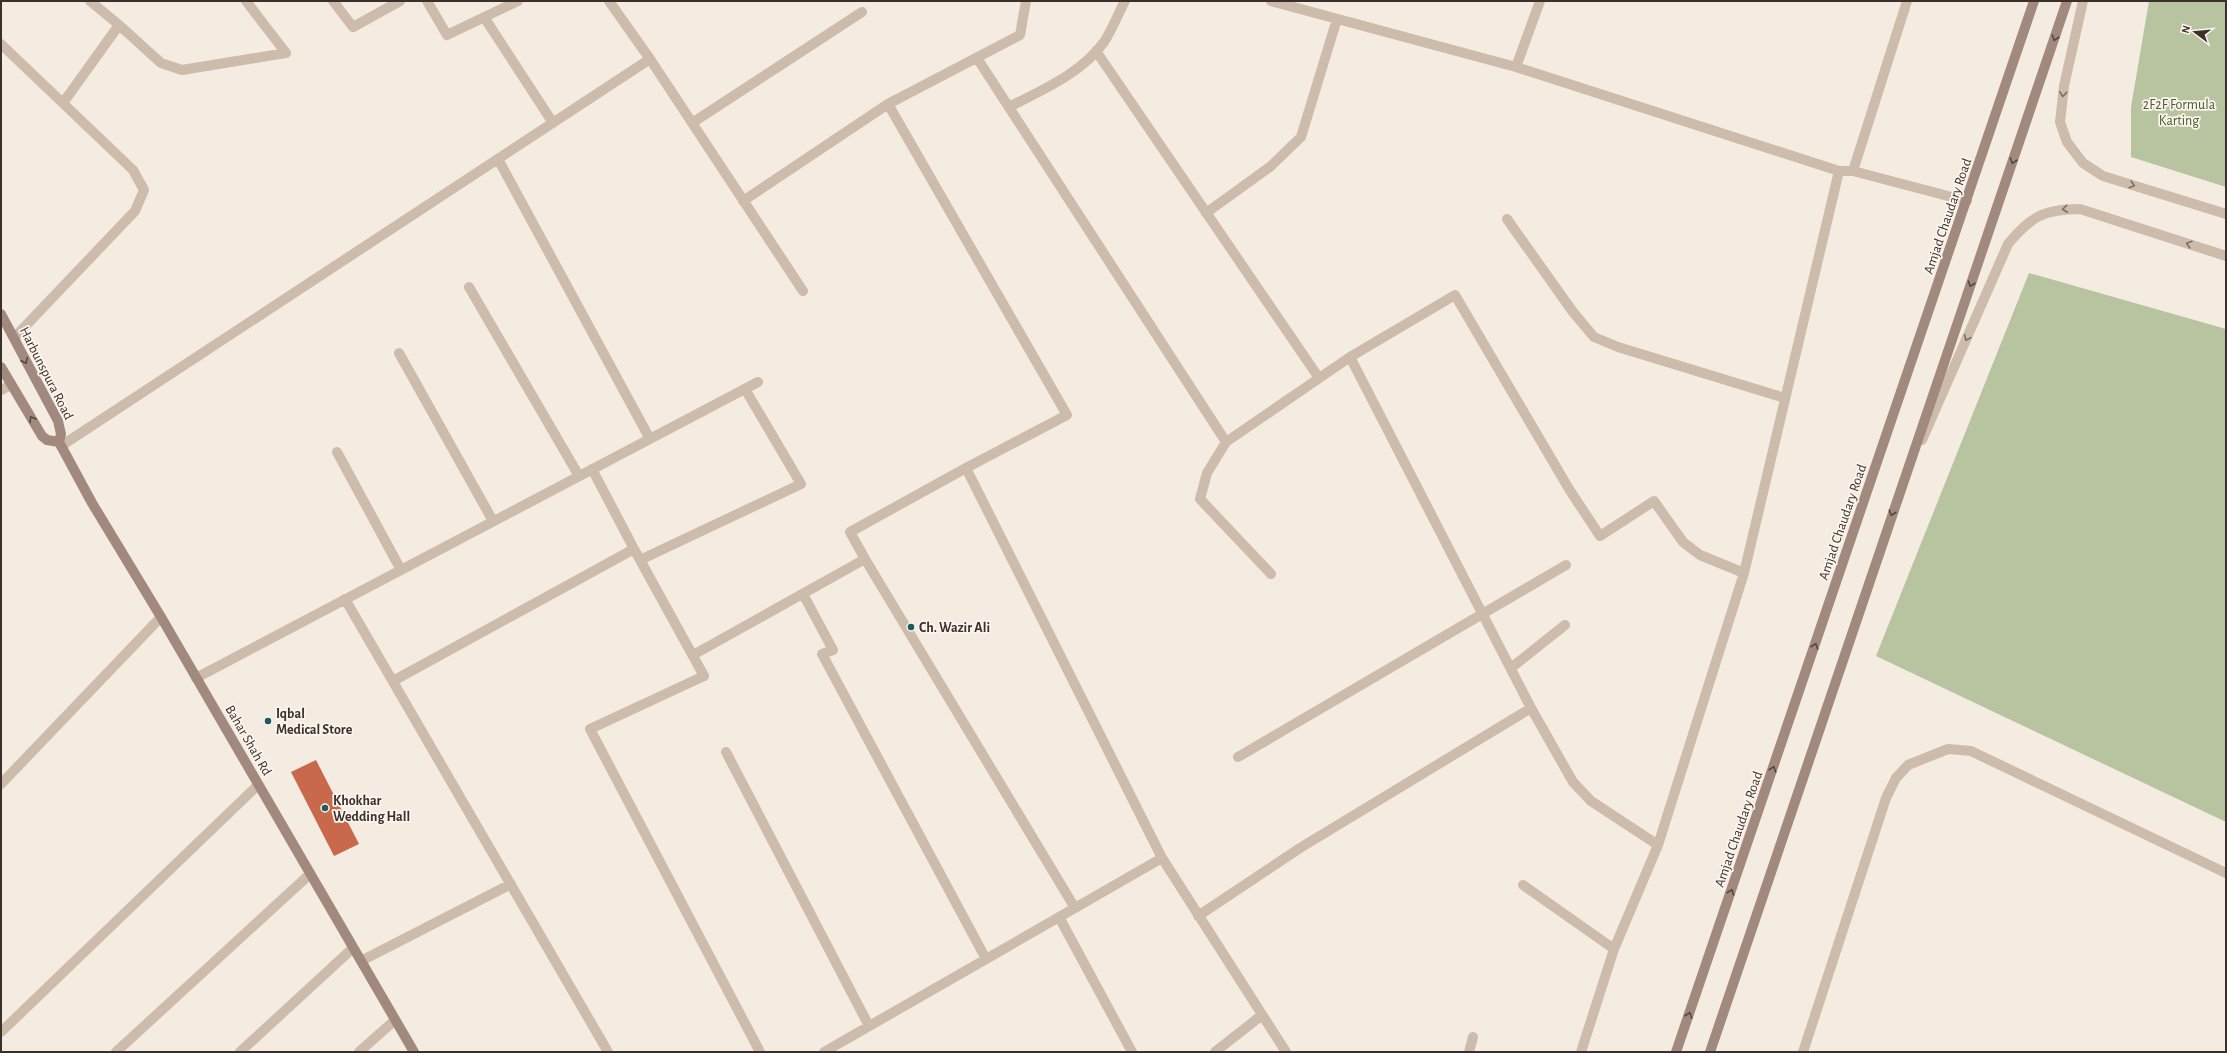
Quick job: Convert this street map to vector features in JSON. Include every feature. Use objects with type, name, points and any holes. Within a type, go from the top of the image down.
[{"type":"main road","name":"Amjad Chaudary Road","points":[[1676,1052],[2034,1]]},
{"type":"main road","points":[[1710,1052],[2067,1]]},
{"type":"main road","name":"Harbunspura Road","points":[[1,314],[58,421],[62,434],[60,444],[48,440],[42,436],[1,366]]},
{"type":"main road","name":"Bahar Shah Rd","points":[[60,444],[92,503],[161,617],[414,1052]]},
{"type":"street","points":[[90,1],[161,63],[182,70],[286,54],[246,1]]},
{"type":"street","points":[[333,1],[353,27],[400,1]]},
{"type":"street","points":[[428,2],[447,35],[518,1]]},
{"type":"street","points":[[609,1],[650,59],[803,291]]},
{"type":"street","points":[[743,201],[888,104],[1020,36],[1026,1]]},
{"type":"street","points":[[1009,107],[1055,83],[1089,59],[1104,42],[1125,1]]},
{"type":"street","points":[[1271,1],[1516,67],[1838,171],[1853,171],[1967,201]]},
{"type":"street","points":[[1516,67],[1540,1]]},
{"type":"street","points":[[1853,171],[1907,1]]},
{"type":"street","points":[[2083,1],[2064,86],[2060,122],[2067,142],[2083,163],[2103,176],[2226,214]]},
{"type":"street","points":[[692,123],[862,12]]},
{"type":"street","points":[[484,17],[553,123]]},
{"type":"street","points":[[1206,213],[1271,166],[1301,137],[1337,19]]},
{"type":"street","points":[[63,103],[119,25]]},
{"type":"street","points":[[1,44],[133,170],[144,190],[135,211],[14,338]]},
{"type":"street","points":[[1096,51],[1158,145],[1319,378]]},
{"type":"street","points":[[977,58],[1226,442]]},
{"type":"street","points":[[60,444],[650,59]]},
{"type":"street","points":[[888,104],[1066,415],[850,532],[1075,908]]},
{"type":"street","points":[[498,159],[650,439]]},
{"type":"street","points":[[1581,1052],[1614,949],[1658,845],[1744,573],[1838,171]]},
{"type":"street","points":[[1901,487],[2008,244],[2024,225],[2044,214],[2063,209],[2080,208],[2226,256]]},
{"type":"street","points":[[1507,219],[1573,312],[1594,337],[1618,347],[1785,398]]},
{"type":"street","points":[[470,287],[579,476]]},
{"type":"street","points":[[1271,574],[1200,499],[1207,474],[1226,442],[1350,357],[1455,295],[1570,489],[1600,536],[1654,501],[1683,542],[1700,556],[1744,573]]},
{"type":"street","points":[[399,353],[493,521]]},
{"type":"street","points":[[1350,357],[1531,708],[1578,787],[1591,801],[1658,845]]},
{"type":"street","points":[[196,678],[758,382]]},
{"type":"street","points":[[1,390],[11,385]]},
{"type":"street","points":[[640,560],[801,484],[745,389]]},
{"type":"street","points":[[337,452],[401,570]]},
{"type":"street","points":[[966,468],[1162,858],[1286,1052]]},
{"type":"street","points":[[592,469],[704,676],[590,729],[760,1052]]},
{"type":"street","points":[[393,681],[634,548]]},
{"type":"street","points":[[693,655],[865,559]]},
{"type":"street","points":[[1238,757],[1566,565]]},
{"type":"street","points":[[803,594],[833,650],[822,654],[986,959]]},
{"type":"street","points":[[345,599],[608,1052]]},
{"type":"street","points":[[1,784],[161,617]]},
{"type":"street","points":[[1511,668],[1565,625]]},
{"type":"street","points":[[1198,916],[1300,848],[1531,708]]},
{"type":"street","points":[[1803,1052],[1886,798],[1900,774],[1908,765],[1928,756],[1948,749],[1971,751],[2226,873]]},
{"type":"street","points":[[726,752],[869,1026]]},
{"type":"street","points":[[1,1032],[258,785]]},
{"type":"street","points":[[824,1052],[1162,858]]},
{"type":"street","points":[[116,1052],[310,874]]},
{"type":"street","points":[[361,961],[511,884]]},
{"type":"street","points":[[1523,885],[1614,949]]},
{"type":"street","points":[[1059,917],[1132,1052]]},
{"type":"street","points":[[240,1052],[353,948]]},
{"type":"street","points":[[1215,1052],[1262,1015]]},
{"type":"street","points":[[359,1052],[395,1020]]},
{"type":"street","points":[[1469,1052],[1473,1037]]},
{"type":"green space","name":"2F2F Formula Karting","points":[[2149,1],[2226,1],[2226,187],[2131,157],[2131,107]]},
{"type":"green space","points":[[2029,273],[2226,329],[2226,822],[1876,656]]},
{"type":"building","name":"Khokhar Wedding Hall","points":[[316,760],[359,844],[334,856],[291,772]]},
{"type":"place","name":"Ch. Wazir Ali","points":[[911,627]]},
{"type":"place","name":"Iqbal Medical Store","points":[[268,721]]},
{"type":"place","name":"Khokhar Wedding Hall","points":[[325,808]]}]
